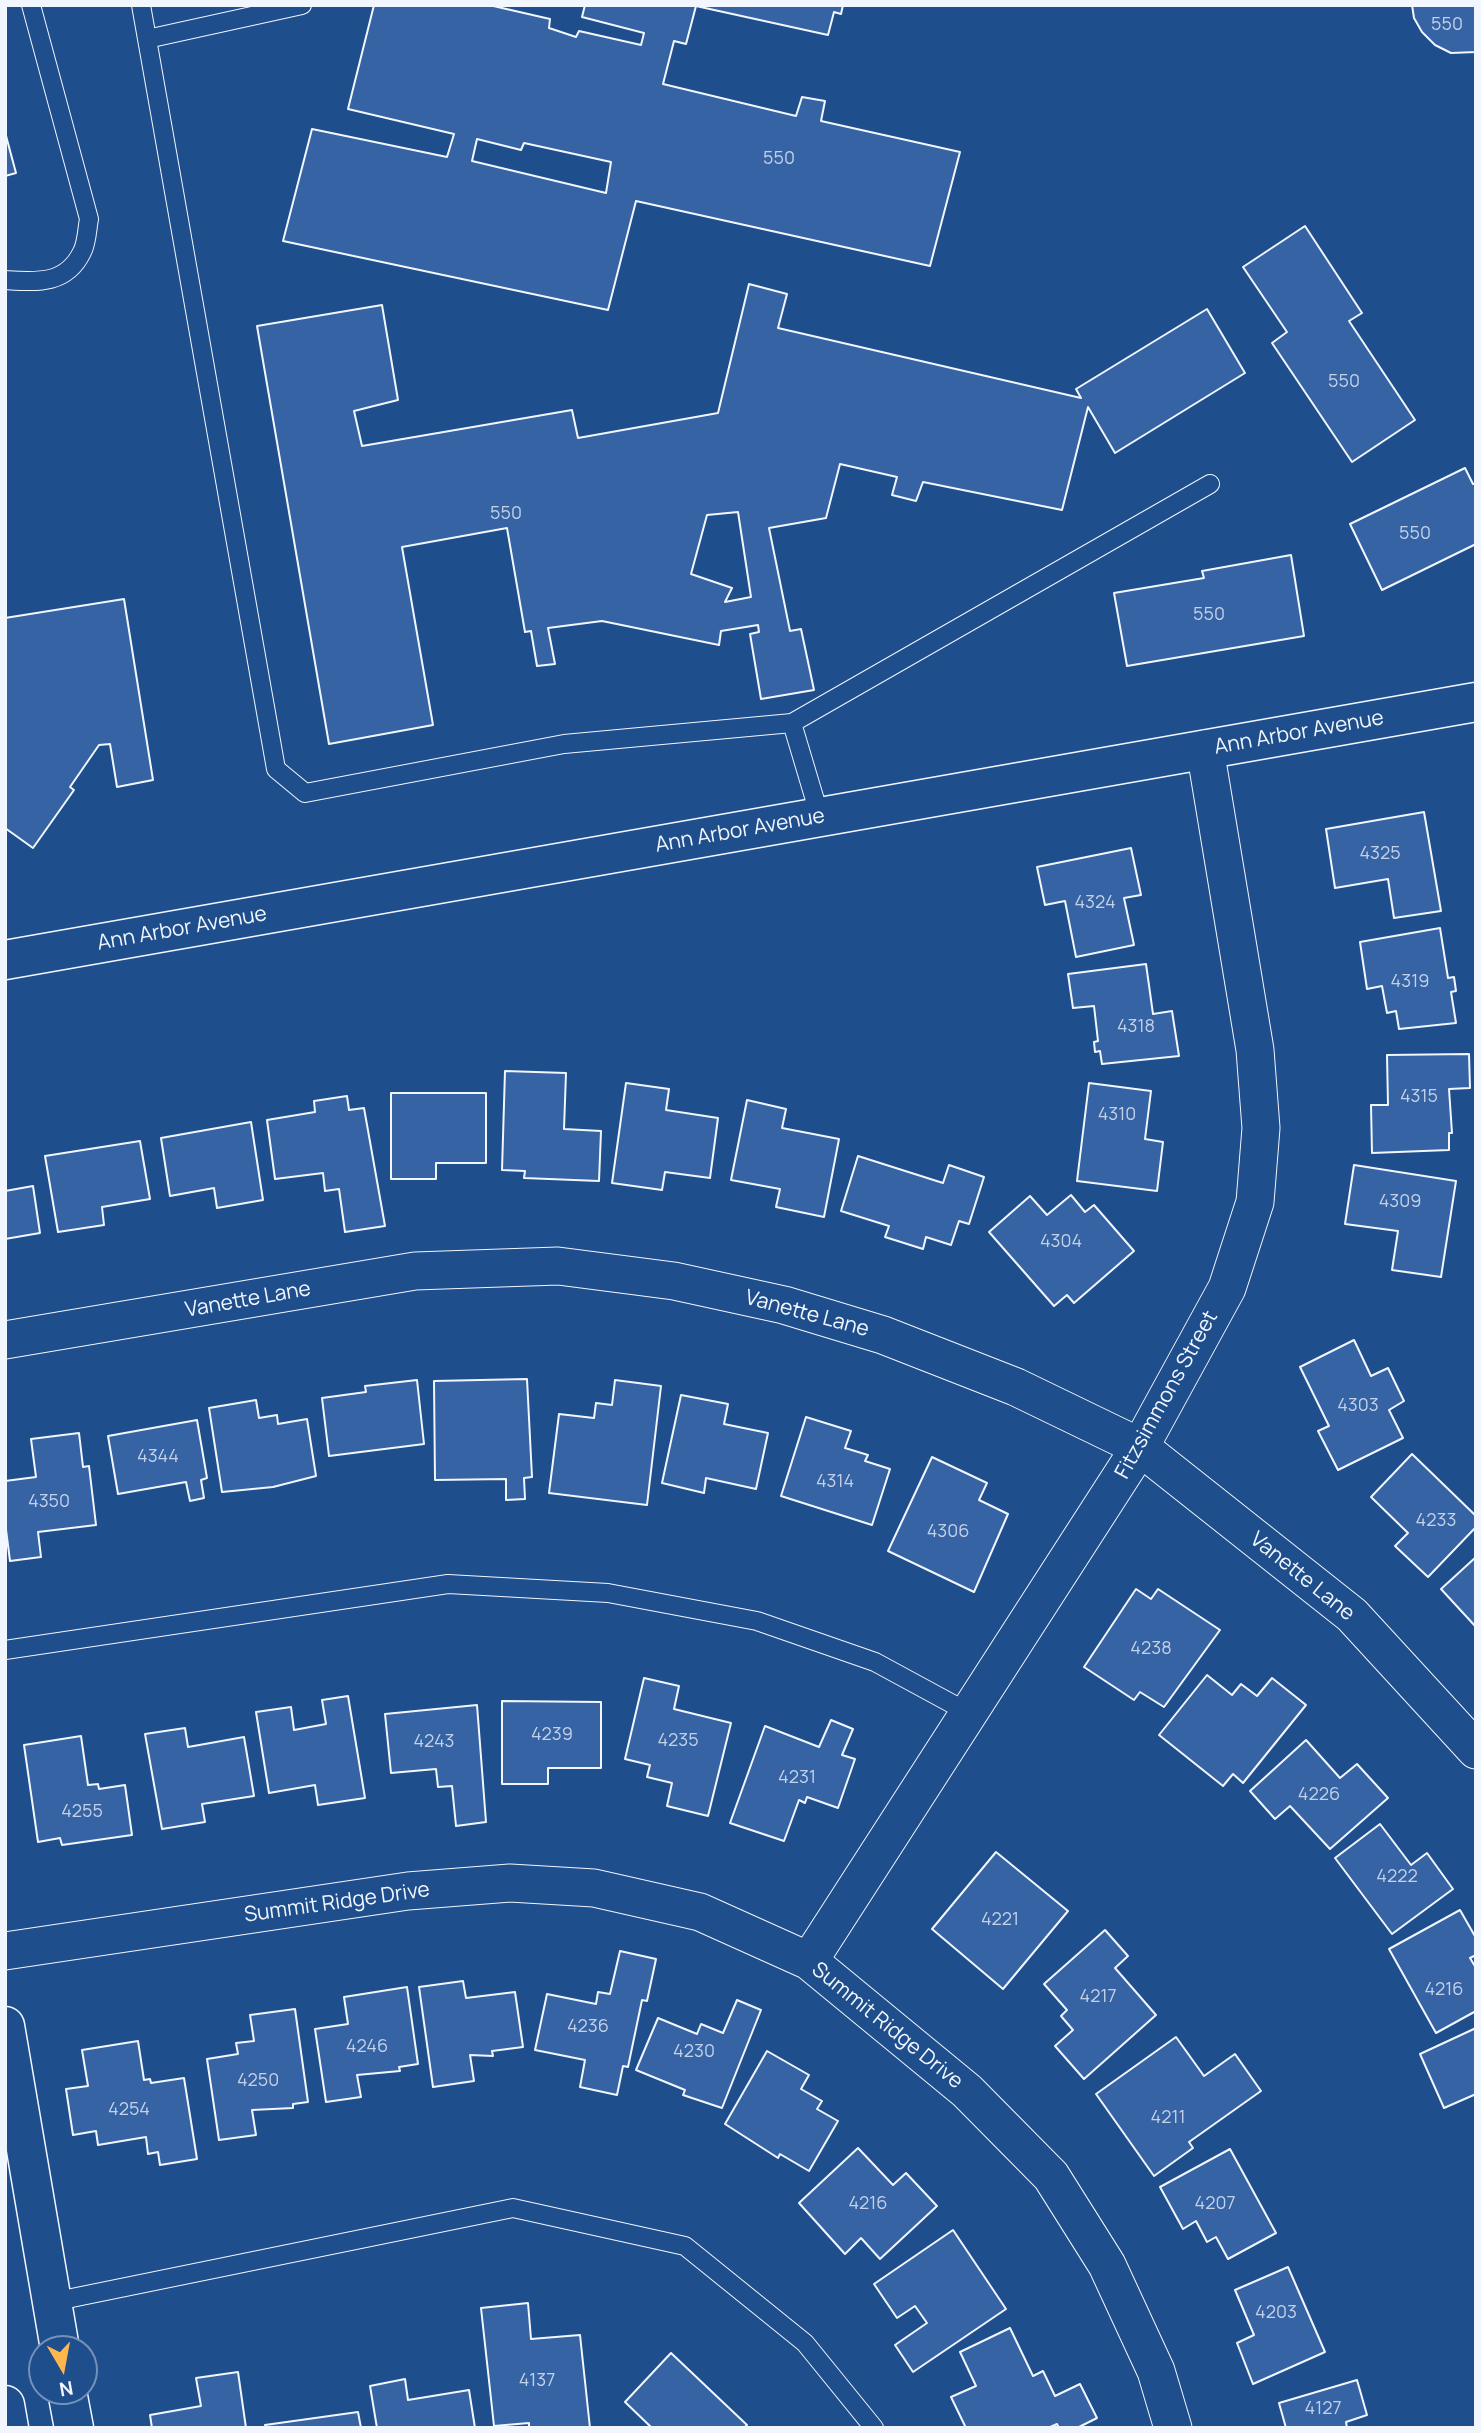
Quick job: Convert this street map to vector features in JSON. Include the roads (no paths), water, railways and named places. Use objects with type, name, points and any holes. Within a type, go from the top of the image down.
[{"type":"street","name":"Ann Arbor Avenue","points":[[5,960],[1476,702]]},
{"type":"street","name":"Fitzsimmons Street","points":[[810,1961],[1140,1447],[1227,1289],[1255,1202],[1261,1128],[1255,1050],[1205,749]]},
{"type":"street","name":"Vanette Lane","points":[[5,1340],[415,1272],[558,1266],[674,1282],[760,1299],[883,1335],[1016,1387],[1140,1447],[1352,1615],[1476,1750]]},
{"type":"street","name":"Summit Ridge Drive","points":[[5,1951],[408,1891],[510,1883],[594,1888],[700,1912],[810,1961],[967,2091],[1051,2176],[1107,2265],[1156,2371],[1173,2428]]},
{"type":"street","points":[[5,2026],[58,2335]]},
{"type":"street","points":[[5,2405],[9,2428]]},
{"type":"street","points":[[70,2405],[74,2428]]},
{"type":"lane","points":[[5,280],[44,281],[66,274],[83,251],[89,219],[31,5]]},
{"type":"lane","points":[[141,5],[276,769],[305,793],[564,744],[792,723],[1210,484]]},
{"type":"lane","points":[[147,39],[302,5]]},
{"type":"lane","points":[[792,723],[820,817]]},
{"type":"lane","points":[[5,1650],[448,1584],[608,1593],[757,1621],[875,1662],[969,1713]]},
{"type":"lane","points":[[52,2302],[513,2208],[685,2246],[805,2343],[874,2428]]}]
